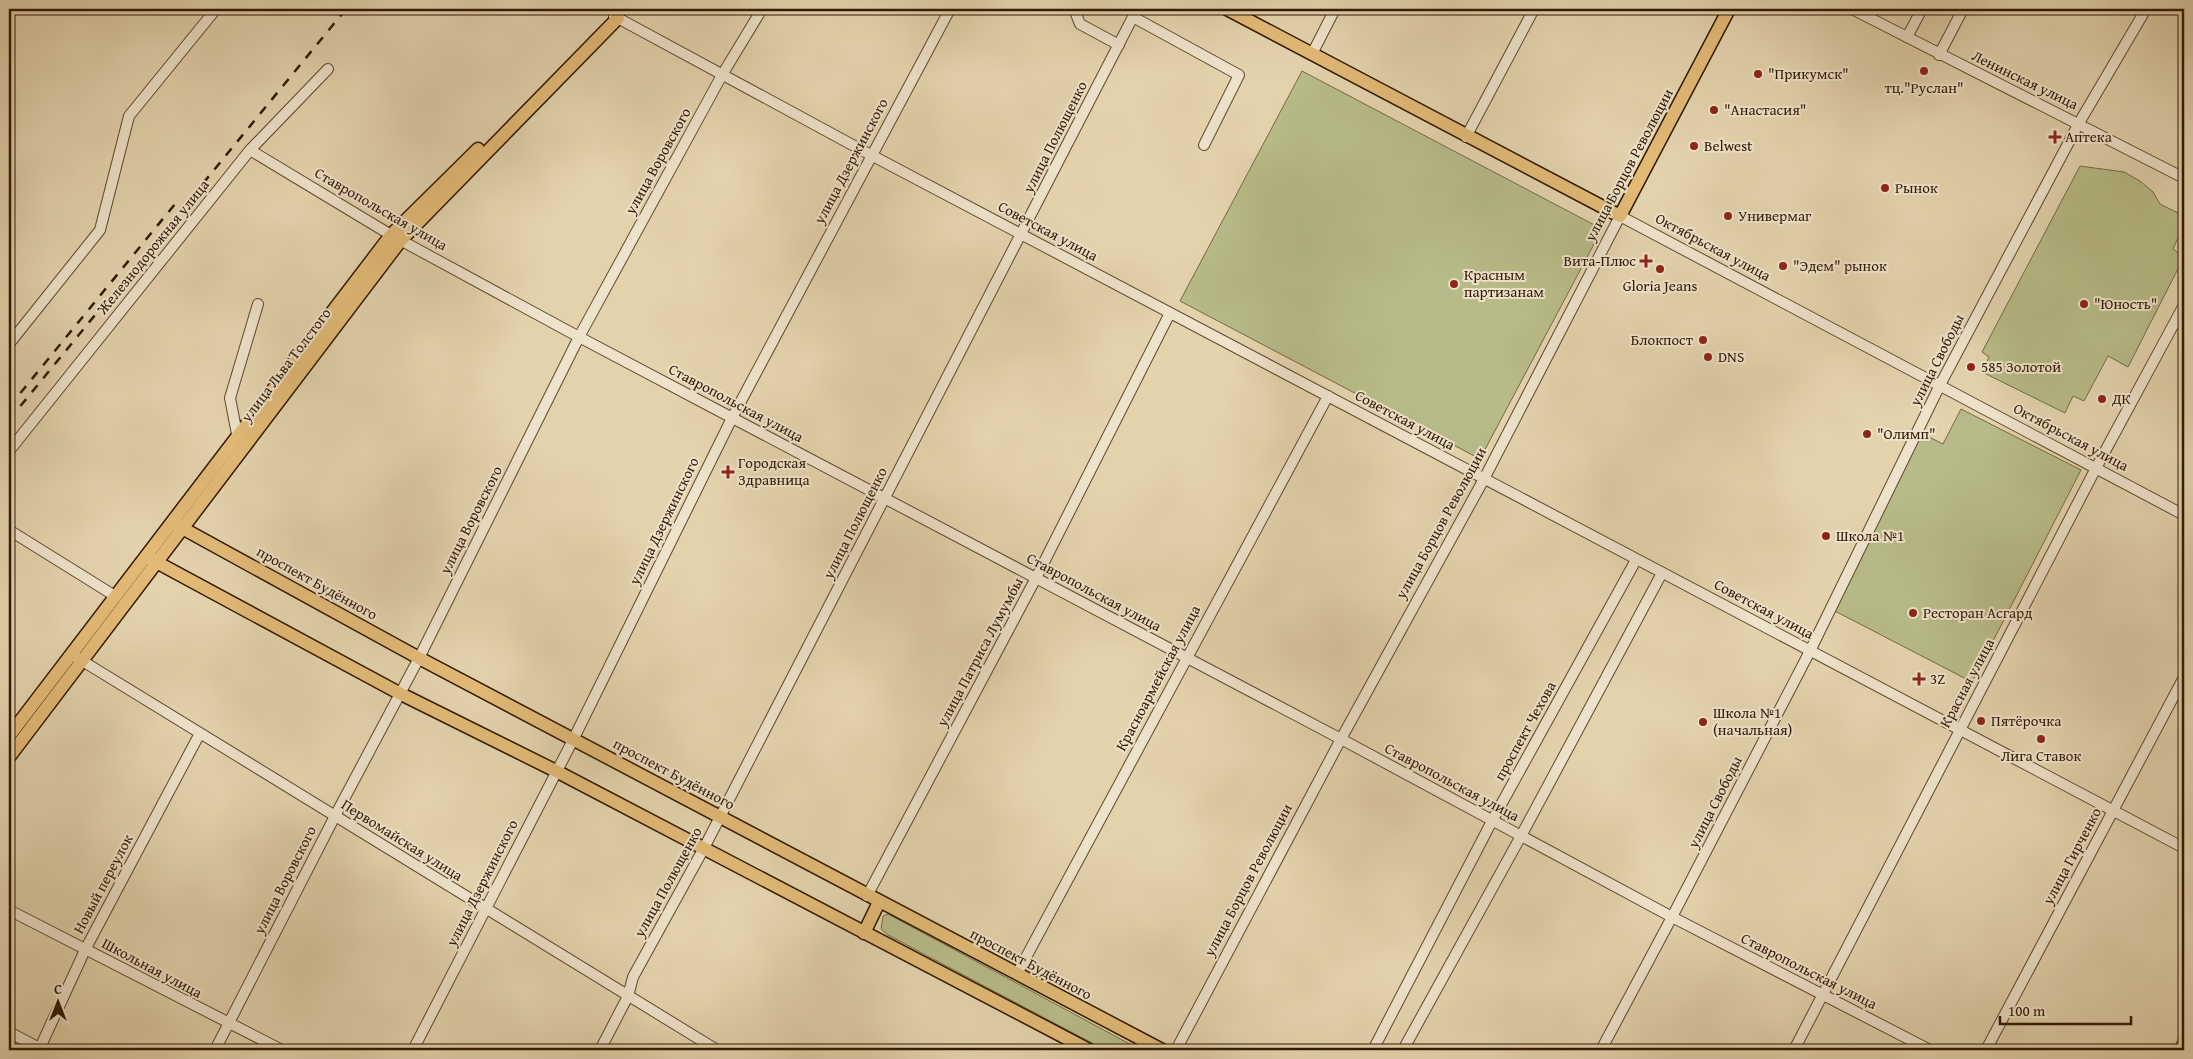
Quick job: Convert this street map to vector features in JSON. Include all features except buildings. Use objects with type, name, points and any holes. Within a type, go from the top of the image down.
[{"type":"main road","name":"Октябрьская улица","points":[[1227,9],[1466,137],[1620,216]]},
{"type":"main road","name":"улица Борцов Революции","points":[[1620,216],[1729,9]]},
{"type":"main road","name":"улица Льва Толстого","points":[[177,525],[237,434],[396,237],[618,14]]},
{"type":"main road","name":"улица Льва Толстого","points":[[9,736],[76,658],[396,237]]},
{"type":"main road","name":"проспект Будённого","points":[[177,525],[418,658],[574,738],[867,896],[1162,1050]]},
{"type":"main road","name":"улица Льва Толстого","points":[[9,757],[76,658],[115,596],[152,559]]},
{"type":"main road","points":[[152,559],[398,693],[556,771],[1089,1050]]},
{"type":"main road","points":[[864,933],[879,902]]},
{"type":"street","points":[[9,344],[100,230],[129,116],[216,9]]},
{"type":"street","name":"улица Воровского","points":[[215,1050],[334,816],[418,658],[579,337],[722,75],[762,9]]},
{"type":"street","name":"улица Дзержинского","points":[[413,1050],[574,738],[732,418],[950,9]]},
{"type":"street","points":[[1074,9],[1080,24],[1119,46]]},
{"type":"street","points":[[1312,54],[1335,9]]},
{"type":"street","points":[[1466,137],[1534,9]]},
{"type":"street","name":"Ленинская улица","points":[[1852,9],[1939,55],[2080,123],[2184,178]]},
{"type":"street","points":[[1907,37],[1922,9]]},
{"type":"street","points":[[1939,55],[1963,9]]},
{"type":"street","name":"улица Свободы","points":[[1601,1050],[1810,651],[1940,385],[2080,123],[2146,9]]},
{"type":"street","points":[[1136,13],[1240,75],[1204,145]]},
{"type":"street","name":"улица Полющенко","points":[[600,1050],[628,996],[632,977],[704,848],[1136,13]]},
{"type":"street","name":"Советская улица","points":[[618,14],[722,75],[871,155],[1636,560],[1960,728],[2184,848]]},
{"type":"street","name":"Железнодорожная улица","points":[[9,451],[250,150],[328,69]]},
{"type":"street","name":"Ставропольская улица","points":[[250,150],[396,237],[579,337],[1341,739],[1672,917],[1930,1050]]},
{"type":"street","name":"Октябрьская улица","points":[[1620,216],[2184,515]]},
{"type":"street","name":"улица Борцов Революции","points":[[1176,1050],[1341,739],[1484,479],[1620,216]]},
{"type":"street","name":"улица Льва Толстого","points":[[237,434],[230,398],[258,304]]},
{"type":"street","name":"Красная улица","points":[[1794,1050],[2096,468],[2184,305]]},
{"type":"street","name":"улица Патриса Лумумбы","points":[[867,896],[1036,578],[1170,313]]},
{"type":"street","name":"Красноармейская улица","points":[[1017,974],[1328,396]]},
{"type":"street","points":[[9,530],[115,596]]},
{"type":"street","name":"проспект Чехова","points":[[1373,1050],[1492,821],[1636,560]]},
{"type":"street","points":[[1403,1050],[1521,836],[1662,573]]},
{"type":"street","name":"Первомайская улица","points":[[76,658],[717,1050]]},
{"type":"street","name":"улица Гирченко","points":[[1986,1050],[2184,677]]},
{"type":"street","name":"Новый переулок","points":[[40,1050],[85,950],[200,735]]},
{"type":"street","name":"Школьная улица","points":[[9,910],[228,1024],[282,1050]]},
{"type":"street","points":[[9,1032],[40,1050]]},
{"type":"street","points":[[2179,1050],[2184,1040]]},
{"type":"green space","points":[[1302,71],[1602,229],[1480,459],[1180,301]]},
{"type":"green space","name":"\"Юность\"","points":[[2080,166],[2124,172],[2140,181],[2153,192],[2160,204],[2184,216],[2184,225],[2173,249],[2184,257],[2128,367],[2108,356],[2084,401],[2073,396],[2065,413],[1982,372],[1989,357],[1982,352]]},
{"type":"green space","points":[[1961,409],[2081,470],[1972,682],[1831,609],[1921,433],[1943,444]]},
{"type":"green space","points":[[888,914],[1141,1050],[1105,1050],[888,935],[881,929],[883,916]]},
{"type":"railway","points":[[9,420],[346,9]]},
{"type":"railway","points":[[9,407],[175,204]]},
{"type":"place","name":"тц.\"Руслан\"","points":[[1924,71]]},
{"type":"place","name":"\"Прикумск\"","points":[[1758,74]]},
{"type":"place","name":"\"Анастасия\"","points":[[1714,110]]},
{"type":"place","name":"Аптека","points":[[2055,137]]},
{"type":"place","name":"Belwest","points":[[1694,146]]},
{"type":"place","name":"Рынок","points":[[1885,188]]},
{"type":"place","name":"Универмаг","points":[[1728,216]]},
{"type":"place","name":"Вита-Плюс","points":[[1646,261]]},
{"type":"place","name":"\"Эдем\" рынок","points":[[1783,266]]},
{"type":"place","name":"Gloria Jeans","points":[[1660,269]]},
{"type":"place","name":"Красным партизанам","points":[[1454,284]]},
{"type":"place","name":"\"Юность\"","points":[[2084,304]]},
{"type":"place","name":"Блокпост","points":[[1703,340]]},
{"type":"place","name":"DNS","points":[[1708,357]]},
{"type":"place","name":"585 Золотой","points":[[1971,367]]},
{"type":"place","name":"ДК","points":[[2102,399]]},
{"type":"place","name":"\"Олимп\"","points":[[1867,434]]},
{"type":"place","name":"Городская Здравница","points":[[728,472]]},
{"type":"place","name":"Школа №1","points":[[1826,536]]},
{"type":"place","name":"Ресторан Асгард","points":[[1913,613]]},
{"type":"place","name":"3Z","points":[[1919,679]]},
{"type":"place","name":"Пятёрочка","points":[[1981,721]]},
{"type":"place","name":"Школа №1 (начальная)","points":[[1703,722]]},
{"type":"place","name":"Лига Ставок","points":[[2041,739]]}]
